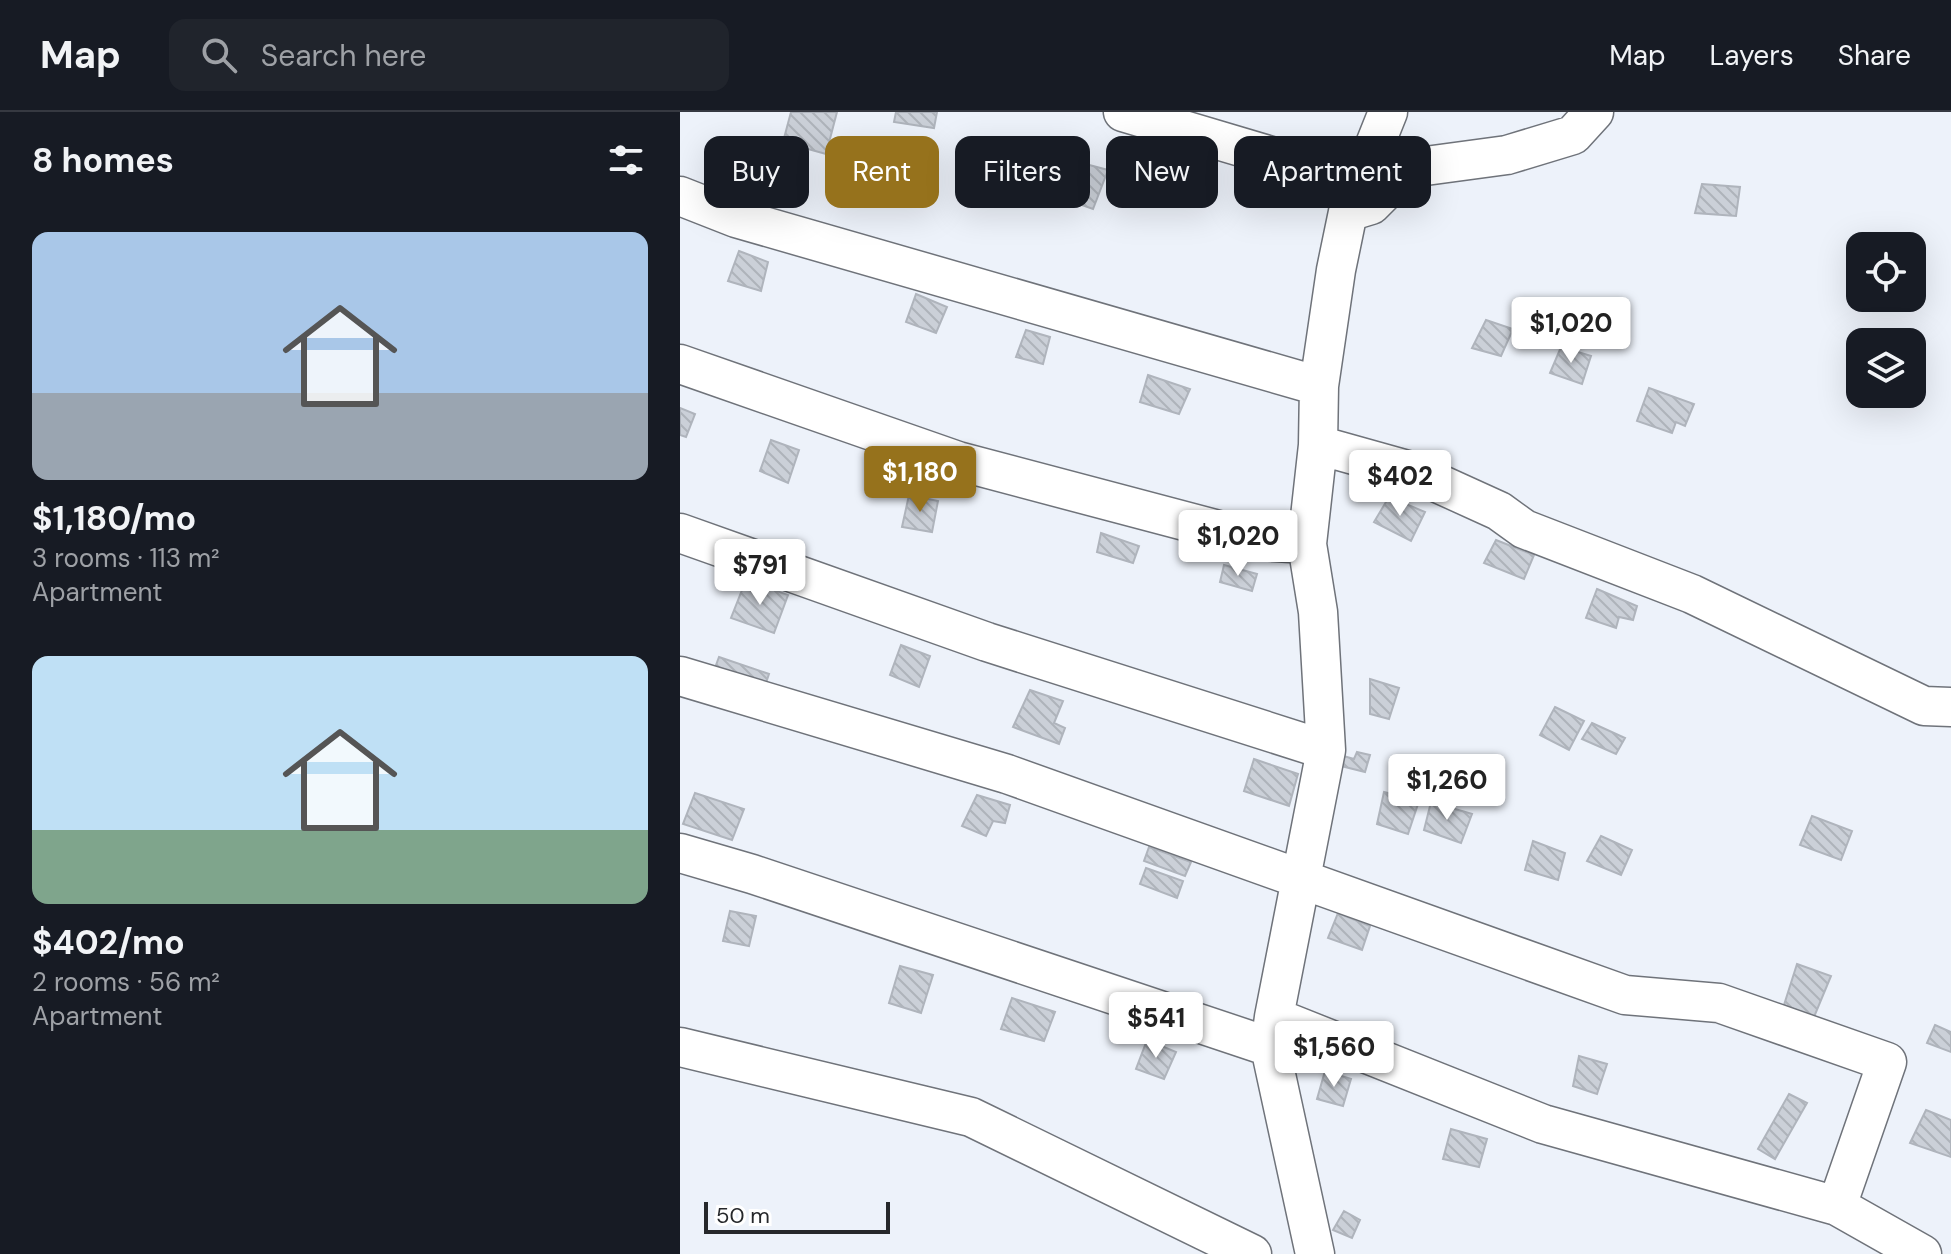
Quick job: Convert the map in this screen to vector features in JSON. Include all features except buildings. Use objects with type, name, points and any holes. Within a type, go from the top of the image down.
[{"type":"street","points":[[1123,112],[1234,153]]},
{"type":"street","points":[[1378,136],[1388,112]]},
{"type":"street","points":[[1431,165],[1507,155],[1573,135],[1594,112]]},
{"type":"street","points":[[680,196],[751,222],[1319,386]]},
{"type":"street","points":[[1315,1254],[1272,1032],[1326,750],[1318,612],[1307,544],[1318,445],[1319,386],[1336,270],[1350,208]]},
{"type":"street","points":[[680,364],[958,461],[1260,541],[1307,544]]},
{"type":"street","points":[[1318,445],[1411,471],[1499,511],[1524,529],[1692,594],[1924,706],[1951,707]]},
{"type":"street","points":[[680,533],[987,642],[1326,750]]},
{"type":"street","points":[[680,676],[1007,774],[1625,995],[1719,1003],[1887,1062],[1837,1206]]},
{"type":"street","points":[[680,853],[1272,1032],[1543,1124],[1837,1206],[1922,1254]]},
{"type":"street","points":[[680,1047],[971,1117],[1252,1254]]}]
